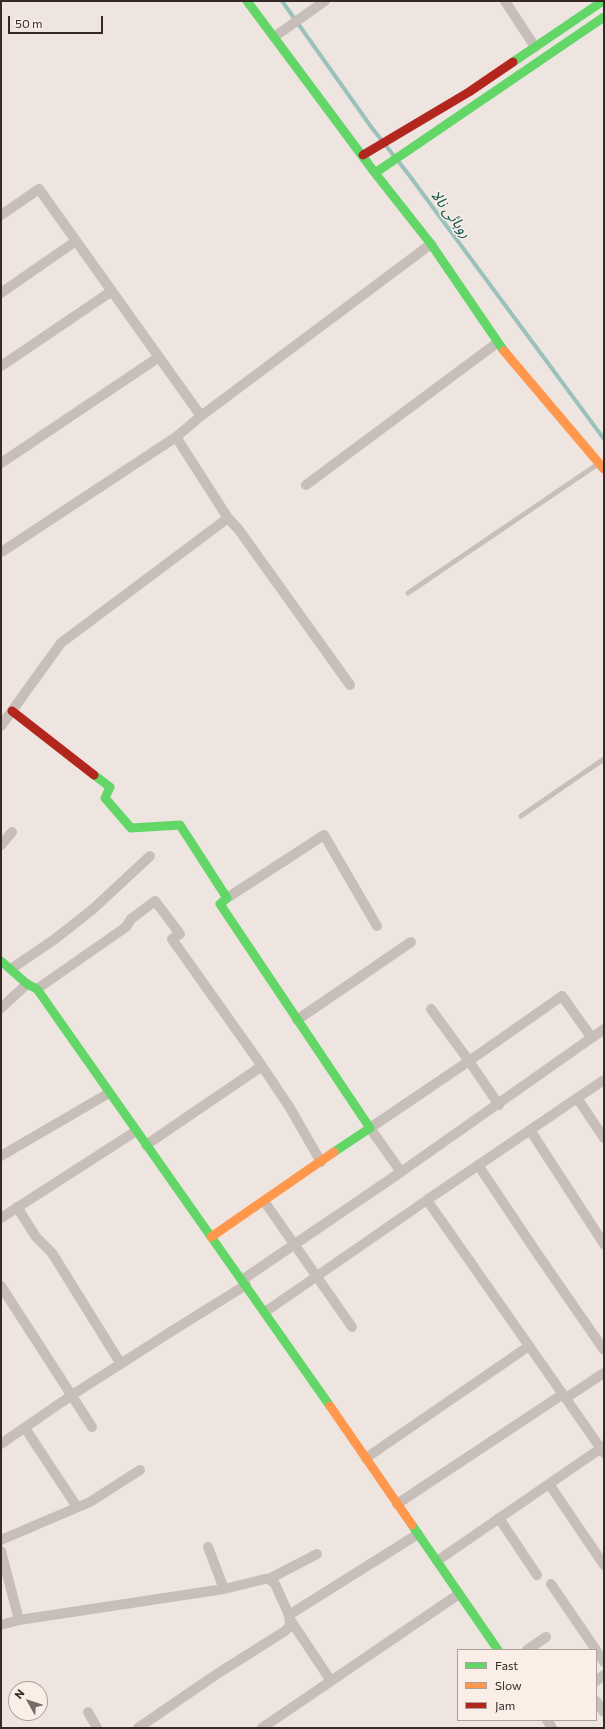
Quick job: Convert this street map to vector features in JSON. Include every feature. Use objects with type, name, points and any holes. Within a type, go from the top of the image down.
[{"type":"street","points":[[247,1],[375,173],[431,244],[497,343],[602,466]]},
{"type":"street","points":[[274,37],[325,1]]},
{"type":"street","points":[[505,1],[535,47]]},
{"type":"street","points":[[362,155],[469,92],[603,1]]},
{"type":"street","points":[[375,173],[418,142],[604,17]]},
{"type":"street","points":[[443,107],[452,119]]},
{"type":"street","points":[[1,215],[39,189],[201,416]]},
{"type":"street","points":[[1,293],[76,241]]},
{"type":"street","points":[[3,551],[176,437],[201,416],[431,244]]},
{"type":"street","points":[[1,366],[112,290]]},
{"type":"street","points":[[306,485],[497,343]]},
{"type":"street","points":[[1,463],[159,357]]},
{"type":"street","points":[[176,437],[228,518],[239,530],[350,685]]},
{"type":"street","points":[[1,726],[61,643],[228,518]]},
{"type":"street","points":[[12,711],[110,787],[105,798],[131,828],[180,825],[227,898]]},
{"type":"street","points":[[1,845],[12,832]]},
{"type":"street","points":[[377,926],[324,835],[220,904],[401,1172]]},
{"type":"street","points":[[11,969],[56,939],[93,909],[150,856]]},
{"type":"street","points":[[37,989],[126,927],[131,919],[155,901],[180,934],[172,939],[262,1066],[290,1108],[321,1162]]},
{"type":"street","points":[[297,1020],[411,942]]},
{"type":"street","points":[[1,961],[27,984],[37,989],[265,1312],[497,1649]]},
{"type":"street","points":[[1,1008],[27,984]]},
{"type":"street","points":[[212,1237],[562,996],[592,1038]]},
{"type":"street","points":[[431,1009],[499,1105]]},
{"type":"street","points":[[1,1444],[72,1395],[244,1282],[294,1244],[499,1105],[604,1029]]},
{"type":"street","points":[[146,1145],[262,1066]]},
{"type":"street","points":[[265,1312],[604,1080]]},
{"type":"street","points":[[1,1156],[109,1093]]},
{"type":"street","points":[[578,1098],[604,1138]]},
{"type":"street","points":[[530,1130],[604,1244]]},
{"type":"street","points":[[1,1218],[136,1131]]},
{"type":"street","points":[[478,1165],[604,1350]]},
{"type":"street","points":[[427,1200],[564,1396],[603,1449],[548,1484],[437,1561]]},
{"type":"street","points":[[264,1201],[352,1327]]},
{"type":"street","points":[[17,1207],[36,1237],[52,1253],[120,1364]]},
{"type":"street","points":[[1,1286],[92,1427]]},
{"type":"street","points":[[366,1458],[529,1346]]},
{"type":"street","points":[[397,1504],[564,1396],[604,1373]]},
{"type":"street","points":[[25,1428],[77,1507]]},
{"type":"street","points":[[1,1540],[90,1502],[140,1470]]},
{"type":"street","points":[[548,1484],[604,1565]]},
{"type":"street","points":[[498,1518],[537,1575]]},
{"type":"street","points":[[290,1618],[418,1534]]},
{"type":"street","points":[[208,1547],[224,1589]]},
{"type":"street","points":[[1,1551],[19,1620]]},
{"type":"street","points":[[1,1625],[19,1620],[224,1589],[269,1579],[317,1554]]},
{"type":"street","points":[[269,1579],[275,1584],[290,1618],[331,1681]]},
{"type":"street","points":[[551,1584],[595,1649]]},
{"type":"street","points":[[262,1728],[459,1594]]},
{"type":"street","points":[[138,1728],[217,1674],[285,1631],[290,1626],[290,1618]]},
{"type":"street","points":[[528,1649],[546,1637]]},
{"type":"street","points":[[597,1652],[604,1662]]},
{"type":"street","points":[[597,1702],[604,1712]]},
{"type":"street","points":[[88,1712],[97,1728]]},
{"type":"lane","points":[[408,593],[602,466]]},
{"type":"lane","points":[[521,816],[604,759]]},
{"type":"waterway","name":"روہائی نالا","points":[[282,1],[372,128],[409,175],[604,439]]},
{"type":"traffic: fast","points":[[247,1],[375,173],[431,244],[504,351]]},
{"type":"traffic: fast","points":[[513,62],[603,1]]},
{"type":"traffic: fast","points":[[375,173],[604,17]]},
{"type":"traffic: fast","points":[[94,775],[110,787],[105,798],[131,828],[180,825],[227,898],[220,904],[370,1128],[334,1152]]},
{"type":"traffic: fast","points":[[1,961],[27,984],[37,989],[330,1406]]},
{"type":"traffic: fast","points":[[412,1525],[497,1649]]},
{"type":"traffic: slow","points":[[504,351],[604,469]]},
{"type":"traffic: slow","points":[[211,1237],[334,1152]]},
{"type":"traffic: slow","points":[[330,1406],[412,1525]]},
{"type":"traffic: jam","points":[[363,155],[469,92],[513,62]]},
{"type":"traffic: jam","points":[[12,711],[94,775]]}]
